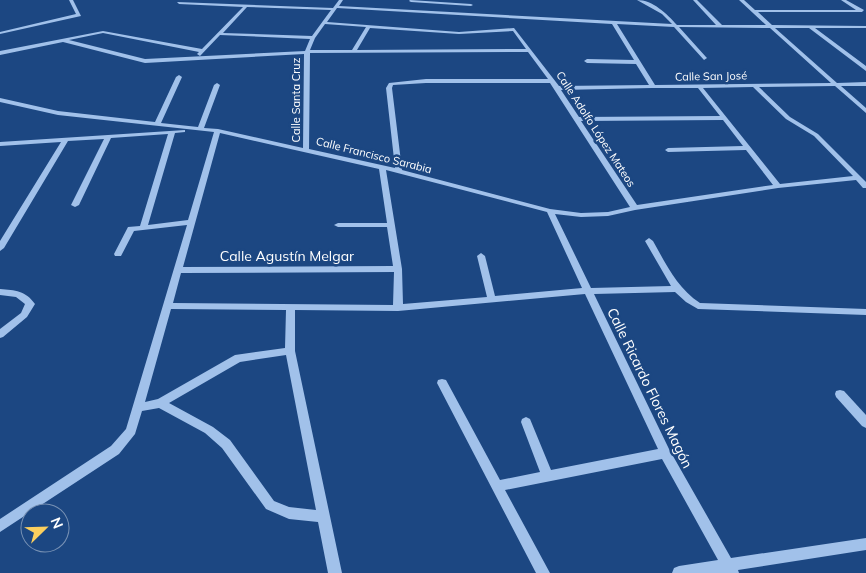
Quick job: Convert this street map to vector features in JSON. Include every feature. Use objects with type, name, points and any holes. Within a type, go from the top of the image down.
[{"type":"street","points":[[0,33],[79,15],[71,0]]},
{"type":"street","points":[[178,1],[196,0]]},
{"type":"street","name":"Calle Santa Cruz","points":[[306,150],[307,52],[313,38],[341,0]]},
{"type":"street","points":[[640,0],[664,13],[704,58]]},
{"type":"street","points":[[694,0],[721,27]]},
{"type":"street","points":[[741,0],[866,111]]},
{"type":"street","points":[[843,0],[864,12]]},
{"type":"street","points":[[178,1],[245,7],[335,8],[473,14],[676,26],[866,27]]},
{"type":"street","points":[[411,1],[471,2],[473,14]]},
{"type":"street","points":[[197,57],[245,7]]},
{"type":"street","points":[[752,11],[864,12]]},
{"type":"street","points":[[324,23],[460,33],[514,29],[523,17]]},
{"type":"street","points":[[613,22],[653,87]]},
{"type":"street","points":[[354,51],[369,26]]},
{"type":"street","points":[[811,27],[866,69]]},
{"type":"street","name":"Calle Adolfo López Mateos","points":[[514,29],[578,119],[635,208],[594,216]]},
{"type":"street","points":[[0,45],[2,52],[103,32],[203,51]]},
{"type":"street","points":[[220,34],[313,38]]},
{"type":"street","points":[[62,40],[145,61],[307,52],[529,50]]},
{"type":"street","points":[[587,62],[637,62]]},
{"type":"street","points":[[157,124],[179,77]]},
{"type":"street","points":[[398,171],[389,88],[391,84],[426,80],[552,81]]},
{"type":"street","name":"Calle San José","points":[[557,88],[866,84]]},
{"type":"street","points":[[0,144],[200,130],[217,85]]},
{"type":"street","points":[[754,85],[788,118],[816,134],[866,186]]},
{"type":"street","points":[[699,86],[778,186]]},
{"type":"street","name":"Calle Francisco Sarabia","points":[[0,100],[58,112],[218,131],[398,171],[550,211],[594,216]]},
{"type":"street","points":[[578,119],[724,118]]},
{"type":"street","points":[[0,526],[115,450],[131,431],[140,407],[177,270],[218,131]]},
{"type":"street","points":[[144,226],[172,132]]},
{"type":"street","points":[[75,205],[108,137]]},
{"type":"street","points":[[0,248],[65,140]]},
{"type":"street","points":[[668,150],[748,148]]},
{"type":"street","points":[[382,168],[398,269],[398,308]]},
{"type":"street","points":[[635,208],[778,186],[857,178]]},
{"type":"street","name":"Calle Ricardo Flores Magón","points":[[550,211],[665,453],[729,569]]},
{"type":"street","points":[[118,254],[129,231],[144,226],[192,222]]},
{"type":"street","points":[[338,225],[391,225]]},
{"type":"street","points":[[649,241],[676,289],[685,299],[698,306],[866,312]]},
{"type":"street","points":[[482,256],[492,300]]},
{"type":"street","name":"Calle Agustín Melgar","points":[[177,270],[398,269]]},
{"type":"street","points":[[167,306],[398,308],[587,291],[676,289]]},
{"type":"street","points":[[0,292],[25,296],[30,304],[24,315],[0,334]]},
{"type":"street","points":[[291,307],[290,351],[335,573]]},
{"type":"street","points":[[140,407],[160,403],[238,358],[290,351]]},
{"type":"street","points":[[442,383],[543,573]]},
{"type":"street","points":[[840,394],[866,423]]},
{"type":"street","points":[[160,403],[209,430],[226,444],[270,505],[281,512],[294,515],[323,516]]},
{"type":"street","points":[[526,422],[548,476]]},
{"type":"street","points":[[496,486],[665,453]]},
{"type":"street","points":[[680,573],[729,569],[866,544]]}]
